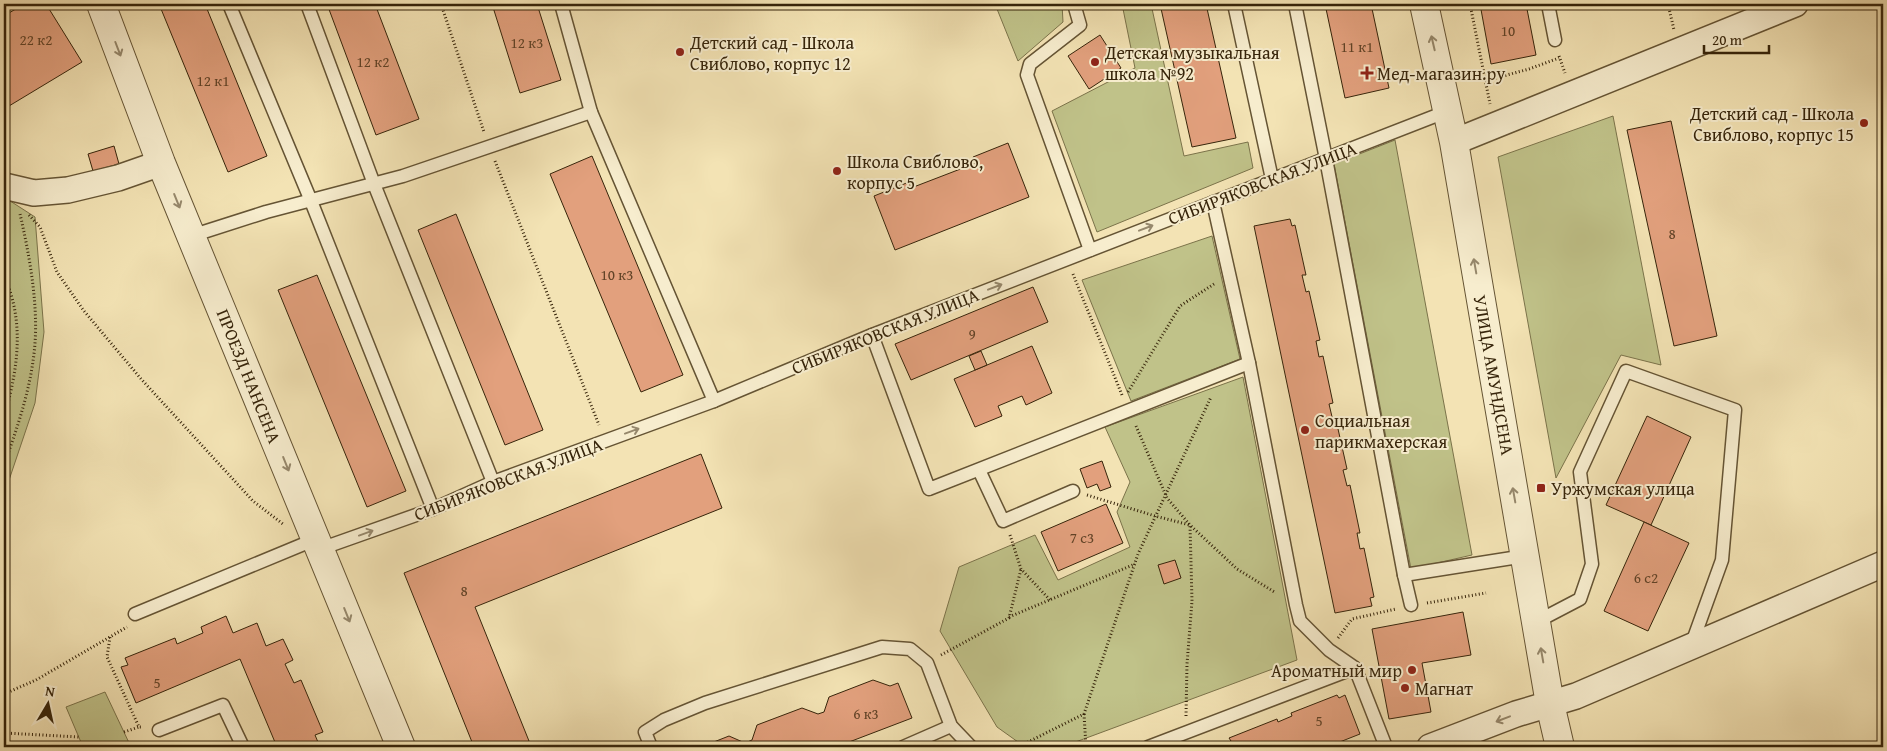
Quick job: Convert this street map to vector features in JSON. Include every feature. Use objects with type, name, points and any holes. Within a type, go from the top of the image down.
[{"type":"street","name":"ПРОЕЗД НАНСЕНА","points":[[101,4],[161,163],[315,544],[401,747]]},
{"type":"street","name":"УЛИЦА АМУНДСЕНА","points":[[1424,4],[1454,142],[1550,704],[1560,747]]},
{"type":"street","points":[[1454,142],[1795,4]]},
{"type":"street","points":[[5,186],[34,193],[68,190],[118,178],[161,163]]},
{"type":"street","points":[[1430,747],[1516,714],[1576,696],[1883,564]]},
{"type":"lane","points":[[229,4],[434,509]]},
{"type":"lane","points":[[306,4],[374,184],[492,482]]},
{"type":"lane","points":[[561,4],[591,112],[714,401]]},
{"type":"lane","points":[[1074,4],[1080,25],[1030,64],[1027,75],[1090,250]]},
{"type":"lane","points":[[1234,4],[1272,179]]},
{"type":"lane","points":[[1295,4],[1411,605]]},
{"type":"lane","points":[[1548,4],[1555,40]]},
{"type":"lane","name":"СИБИРЯКОВСКАЯ УЛИЦА","points":[[133,619],[315,544],[434,509],[492,482],[714,401],[872,335],[1448,110]]},
{"type":"lane","points":[[191,236],[266,212],[403,176],[591,112]]},
{"type":"lane","points":[[1212,202],[1249,363],[1300,621],[1329,650],[1355,668],[1386,747]]},
{"type":"lane","points":[[872,335],[929,489],[1249,363]]},
{"type":"lane","points":[[1536,622],[1580,599],[1592,564],[1580,472],[1626,371],[1735,410],[1722,560],[1691,646]]},
{"type":"lane","points":[[979,470],[1003,521],[1072,491]]},
{"type":"lane","points":[[1404,575],[1525,556]]},
{"type":"lane","points":[[651,747],[645,732],[664,720],[705,703],[882,647],[910,649],[927,663],[951,726],[971,747]]},
{"type":"lane","points":[[1148,747],[1355,668]]},
{"type":"lane","points":[[158,730],[223,705],[243,747]]},
{"type":"lane","points":[[903,747],[951,726]]},
{"type":"path","points":[[441,4],[489,147],[599,426]]},
{"type":"path","points":[[1470,4],[1490,106],[1482,108]]},
{"type":"path","points":[[1555,40],[1566,77]]},
{"type":"path","points":[[1485,81],[1529,69],[1559,58]]},
{"type":"path","points":[[4,465],[18,426],[27,392],[35,344],[36,313],[19,209],[17,202],[5,186]]},
{"type":"path","points":[[28,214],[40,227],[57,272],[84,311],[135,372],[253,501],[315,544]]},
{"type":"path","points":[[1067,259],[1124,399],[1180,306],[1228,275]]},
{"type":"path","points":[[4,276],[11,291],[18,330],[12,384],[4,416]]},
{"type":"path","points":[[1086,747],[1084,714],[1135,564],[1165,494],[1223,372]]},
{"type":"path","points":[[1128,410],[1165,494],[1190,525],[1237,569],[1296,605]]},
{"type":"path","points":[[1072,491],[1190,525]]},
{"type":"path","points":[[1186,733],[1187,664],[1192,601],[1190,525]]},
{"type":"path","points":[[1011,538],[1021,569],[1050,600]]},
{"type":"path","points":[[927,663],[1009,618],[1135,564]]},
{"type":"path","points":[[1009,618],[1021,569]]},
{"type":"path","points":[[4,694],[36,680],[110,636],[133,619]]},
{"type":"path","points":[[110,636],[108,657],[139,727]]},
{"type":"path","points":[[1018,747],[1084,714]]},
{"type":"path","points":[[124,732],[139,727],[158,730]]},
{"type":"path","points":[[4,733],[79,737]]},
{"type":"green space","points":[[995,4],[1062,4],[1063,22],[1018,61]]},
{"type":"green space","points":[[1122,4],[1151,4],[1184,156],[1248,142],[1253,168],[1097,232],[1052,111],[1135,68]]},
{"type":"green space","points":[[1613,116],[1661,365],[1621,355],[1556,478],[1498,157]]},
{"type":"green space","points":[[1395,140],[1472,555],[1411,569],[1334,164]]},
{"type":"green space","points":[[4,197],[35,217],[44,332],[35,403],[4,495]]},
{"type":"green space","points":[[1212,236],[1240,359],[1131,401],[1082,280]]},
{"type":"green space","points":[[1243,377],[1297,660],[1062,747],[1025,747],[997,727],[940,631],[959,567],[1035,535],[1058,580],[1130,547],[1117,512],[1130,482],[1105,427]]},
{"type":"green space","points":[[105,692],[131,747],[83,747],[66,707]]},
{"type":"building","points":[[24,4],[46,4],[82,62],[4,109],[4,16]]},
{"type":"building","points":[[159,4],[205,4],[267,156],[228,172]]},
{"type":"building","points":[[327,4],[375,4],[419,119],[376,135]]},
{"type":"building","points":[[492,4],[537,4],[561,80],[520,93]]},
{"type":"building","points":[[1160,4],[1206,4],[1236,138],[1192,147]]},
{"type":"building","points":[[1325,4],[1371,4],[1389,88],[1345,98]]},
{"type":"building","points":[[1480,4],[1526,4],[1536,55],[1491,64]]},
{"type":"building","name":"Детская музыкальная школа №92","points":[[1100,35],[1121,68],[1089,89],[1068,56]]},
{"type":"building","points":[[1671,121],[1717,336],[1674,346],[1627,130]]},
{"type":"building","points":[[1008,143],[1029,197],[895,250],[874,196],[909,182],[911,188],[976,163],[973,157]]},
{"type":"building","points":[[114,146],[119,164],[93,171],[88,154]]},
{"type":"building","points":[[592,156],[683,375],[641,392],[550,174]]},
{"type":"building","points":[[456,214],[543,430],[505,445],[418,230]]},
{"type":"building","points":[[1290,219],[1292,226],[1295,225],[1306,275],[1302,275],[1306,292],[1309,291],[1320,340],[1316,341],[1319,357],[1323,356],[1333,403],[1329,404],[1333,421],[1336,420],[1347,469],[1343,470],[1347,486],[1350,485],[1360,533],[1357,533],[1360,549],[1364,548],[1374,597],[1370,598],[1372,606],[1335,613],[1254,226]]},
{"type":"building","points":[[317,275],[406,491],[367,507],[278,290]]},
{"type":"building","points":[[1033,287],[1048,322],[911,380],[895,344]]},
{"type":"building","points":[[1032,346],[1052,393],[1026,405],[1022,396],[998,406],[1002,416],[975,427],[954,379]]},
{"type":"building","points":[[981,351],[987,365],[975,370],[969,356]]},
{"type":"building","points":[[1647,416],[1691,437],[1651,525],[1606,505]]},
{"type":"building","points":[[701,454],[722,508],[475,607],[529,741],[512,747],[474,747],[404,573]]},
{"type":"building","points":[[1102,461],[1111,487],[1100,491],[1097,484],[1087,488],[1080,469]]},
{"type":"building","points":[[1106,504],[1123,543],[1058,571],[1041,532]]},
{"type":"building","points":[[1644,522],[1689,543],[1648,631],[1604,611]]},
{"type":"building","points":[[1175,560],[1181,578],[1164,584],[1158,565]]},
{"type":"building","name":"Магнат","points":[[1463,612],[1471,655],[1422,663],[1431,712],[1389,719],[1372,629]]},
{"type":"building","points":[[226,616],[233,633],[257,623],[266,646],[283,639],[293,660],[285,664],[294,683],[301,680],[323,732],[315,735],[320,747],[277,747],[240,659],[136,703],[121,667],[128,665],[125,658],[175,638],[177,644],[203,633],[201,627]]},
{"type":"building","points":[[873,680],[890,686],[898,683],[912,718],[836,747],[701,747],[729,736],[745,743],[752,740],[757,725],[802,708],[818,714],[824,712],[829,697]]},
{"type":"building","points":[[1337,695],[1339,698],[1345,695],[1360,734],[1327,747],[1205,747],[1215,743],[1216,746],[1231,741],[1229,738],[1277,719],[1278,722],[1292,716],[1291,713]]},
{"type":"place","name":"Детский сад - Школа Свиблово, корпус 12","points":[[680,52]]},
{"type":"place","name":"Детская музыкальная школа №92","points":[[1095,62]]},
{"type":"place","name":"Мед-магазин.ру","points":[[1367,73]]},
{"type":"place","name":"Детский сад - Школа Свиблово, корпус 15","points":[[1864,123]]},
{"type":"place","name":"Школа Свиблово, корпус 5","points":[[837,171]]},
{"type":"place","name":"Социальная парикмахерская","points":[[1305,430]]},
{"type":"place","name":"Уржумская улица","points":[[1541,488]]},
{"type":"place","name":"Ароматный мир","points":[[1412,670]]},
{"type":"place","name":"Магнат","points":[[1405,688]]}]
